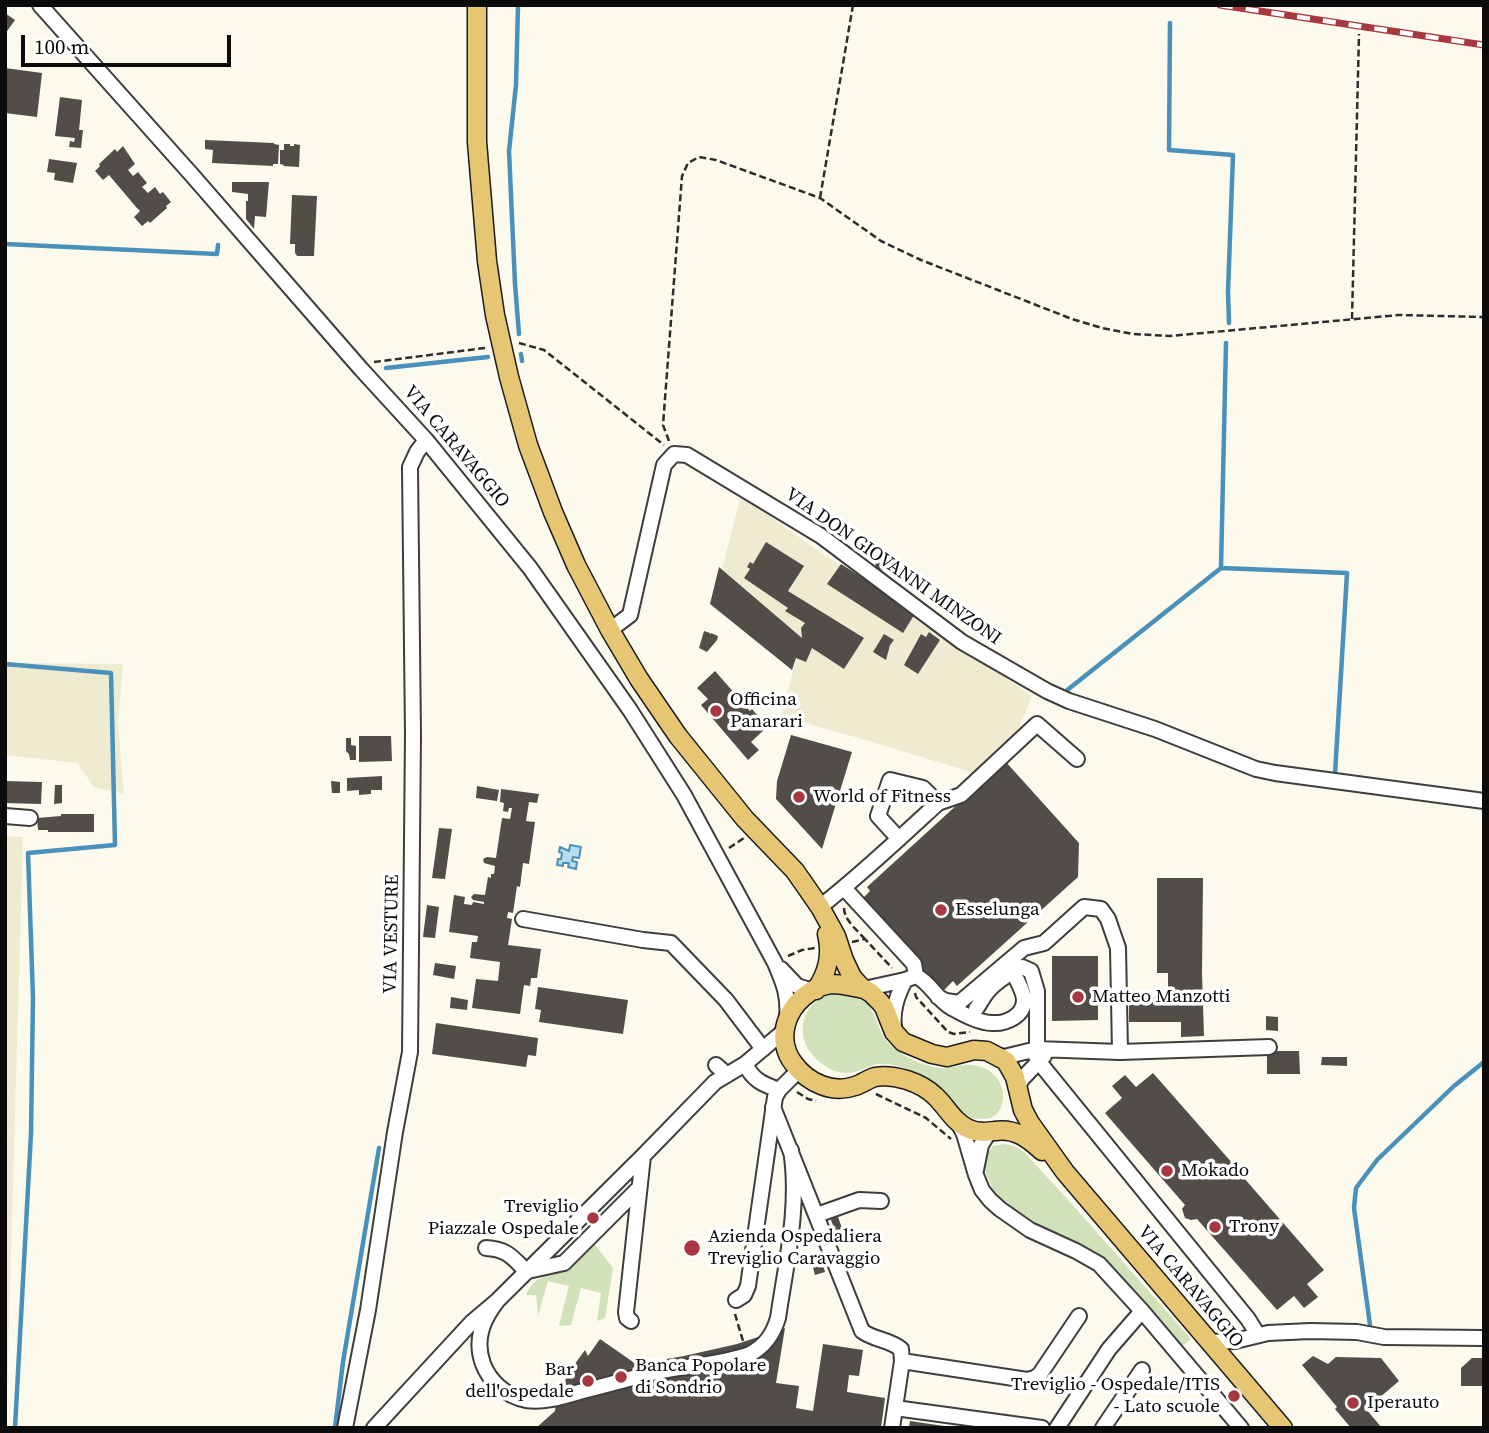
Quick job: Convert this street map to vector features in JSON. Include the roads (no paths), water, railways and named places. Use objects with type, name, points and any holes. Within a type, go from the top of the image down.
[{"type":"main road","points":[[477,5],[477,142],[493,302],[509,377],[528,445],[553,512],[576,565],[639,679],[678,736],[756,831],[795,871],[836,936],[848,969],[864,989]]},
{"type":"main road","points":[[786,1025],[796,1004],[814,990],[826,972],[830,951],[821,909]]},
{"type":"main road","points":[[814,990],[832,984],[864,989],[884,1007],[891,1026],[903,1042],[932,1054],[947,1057],[974,1050],[995,1054]]},
{"type":"main road","name":"VIA CARAVAGGIO","points":[[786,1025],[787,1051],[799,1070]]},
{"type":"main road","name":"VIA CARAVAGGIO","points":[[995,1054],[1006,1061],[1012,1070],[1023,1110],[1065,1172],[1283,1428]]},
{"type":"main road","points":[[799,1070],[813,1082],[837,1088],[853,1087],[876,1077],[907,1080],[934,1094],[958,1122]]},
{"type":"main road","points":[[993,1131],[1005,1125],[1013,1116],[1018,1106],[1019,1091]]},
{"type":"main road","name":"VIA CARAVAGGIO","points":[[958,1122],[981,1133],[1016,1132],[1027,1137],[1065,1172]]},
{"type":"street","name":"VIA CARAVAGGIO","points":[[40,5],[426,440],[564,614],[670,774],[718,856],[775,963],[788,998],[786,1025]]},
{"type":"street","name":"VIA VESTURE","points":[[345,1428],[368,1310],[410,1052],[414,746],[410,467],[426,440]]},
{"type":"street","name":"VIA DON GIOVANNI MINZONI","points":[[610,630],[630,615],[664,465],[674,454],[687,455],[821,536],[962,642],[1069,701],[1154,729],[1256,769],[1484,801]]},
{"type":"street","points":[[821,909],[937,803],[961,795],[1037,724],[1077,759]]},
{"type":"street","points":[[899,839],[878,817],[890,780],[923,788],[937,803]]},
{"type":"street","points":[[5,816],[30,818]]},
{"type":"street","points":[[840,892],[914,964],[910,978],[897,997],[893,1012],[893,1025],[897,1035]]},
{"type":"street","points":[[943,1002],[959,1003],[1024,948],[1044,943],[1084,907],[1101,909],[1108,919],[1118,948],[1120,1052]]},
{"type":"street","points":[[523,919],[671,943],[726,1000],[763,1049]]},
{"type":"street","name":"VIA CARAVAGGIO","points":[[775,963],[797,986],[814,990]]},
{"type":"street","points":[[975,1009],[996,983],[1006,976],[1022,967],[1031,971],[1037,991],[1040,1052],[1258,1335]]},
{"type":"street","points":[[864,989],[910,978],[923,980],[943,1002],[991,1023],[1004,1022],[1016,1016],[1020,1013],[1024,1000],[1011,981],[1017,992],[1017,1006],[1003,1015],[991,1015],[969,1006],[943,1002]]},
{"type":"street","points":[[374,1428],[472,1322],[527,1272],[643,1156],[715,1082],[722,1070],[745,1064],[786,1025]]},
{"type":"street","points":[[995,1054],[1004,1057],[1040,1052],[1269,1047]]},
{"type":"street","points":[[1019,1091],[1040,1052]]},
{"type":"street","points":[[745,1064],[751,1076],[779,1090]]},
{"type":"street","points":[[735,1306],[748,1286],[776,1095],[799,1070]]},
{"type":"street","points":[[774,1107],[862,1331],[901,1349],[902,1361],[892,1428]]},
{"type":"street","points":[[958,1122],[982,1190],[1000,1209],[1030,1230],[1099,1264],[1241,1428]]},
{"type":"street","points":[[976,1175],[981,1145],[993,1131]]},
{"type":"street","points":[[498,1300],[482,1326],[479,1341],[481,1359],[489,1376],[499,1387],[526,1400],[556,1398],[655,1372],[747,1356],[768,1340],[777,1322],[794,1214],[792,1150]]},
{"type":"street","points":[[631,1321],[626,1312],[643,1156]]},
{"type":"street","points":[[527,1272],[564,1263],[639,1188]]},
{"type":"street","points":[[794,1214],[804,1208],[816,1214],[859,1200],[881,1201]]},
{"type":"street","points":[[486,1248],[507,1252],[527,1272]]},
{"type":"street","points":[[1057,1428],[1109,1349],[1142,1311]]},
{"type":"street","points":[[902,1361],[1027,1380],[1035,1378],[1079,1316]]},
{"type":"street","points":[[1208,1342],[1235,1341],[1268,1333],[1310,1331],[1357,1332],[1384,1337],[1484,1338]]},
{"type":"street","points":[[1224,1359],[1235,1341]]},
{"type":"street","points":[[1103,1428],[1142,1370]]},
{"type":"street","points":[[895,1408],[1042,1428]]},
{"type":"water","points":[[570,845],[581,847],[579,858],[573,857],[572,861],[577,862],[576,869],[568,867],[569,863],[557,865],[562,853],[559,852],[560,847],[569,851]]},
{"type":"waterway","points":[[518,5],[516,85],[509,151],[519,334]]},
{"type":"waterway","points":[[1170,23],[1169,150],[1233,155],[1229,323]]},
{"type":"waterway","points":[[5,244],[217,254],[218,245]]},
{"type":"waterway","points":[[1061,695],[1221,568],[1226,343]]},
{"type":"waterway","points":[[521,354],[522,361]]},
{"type":"waterway","points":[[386,368],[488,357]]},
{"type":"waterway","points":[[1221,568],[1347,573],[1335,774]]},
{"type":"waterway","points":[[5,664],[111,673],[115,845],[28,853],[33,998],[31,1133],[15,1428]]},
{"type":"waterway","points":[[1370,1325],[1354,1208],[1356,1188],[1377,1160],[1454,1086],[1484,1062]]},
{"type":"waterway","points":[[335,1428],[343,1362],[379,1148]]},
{"type":"railway","points":[[1220,5],[1484,45]]},
{"type":"place","name":"Officina Panarari","points":[[716,711]]},
{"type":"place","name":"World of Fitness","points":[[799,797]]},
{"type":"place","name":"Esselunga","points":[[941,910]]},
{"type":"place","name":"Matteo Manzotti","points":[[1078,997]]},
{"type":"place","name":"Mokado","points":[[1167,1171]]},
{"type":"place","name":"Treviglio Piazzale Ospedale","points":[[593,1218]]},
{"type":"place","name":"Trony","points":[[1215,1227]]},
{"type":"place","name":"Azienda Ospedaliera Treviglio Caravaggio","points":[[692,1248]]},
{"type":"place","name":"Banca Popolare di Sondrio","points":[[621,1377]]},
{"type":"place","name":"Bar dell'ospedale","points":[[588,1381]]},
{"type":"place","name":"Treviglio - Ospedale/ITIS - Lato scuole","points":[[1234,1396]]},
{"type":"place","name":"Iperauto","points":[[1353,1403]]}]
